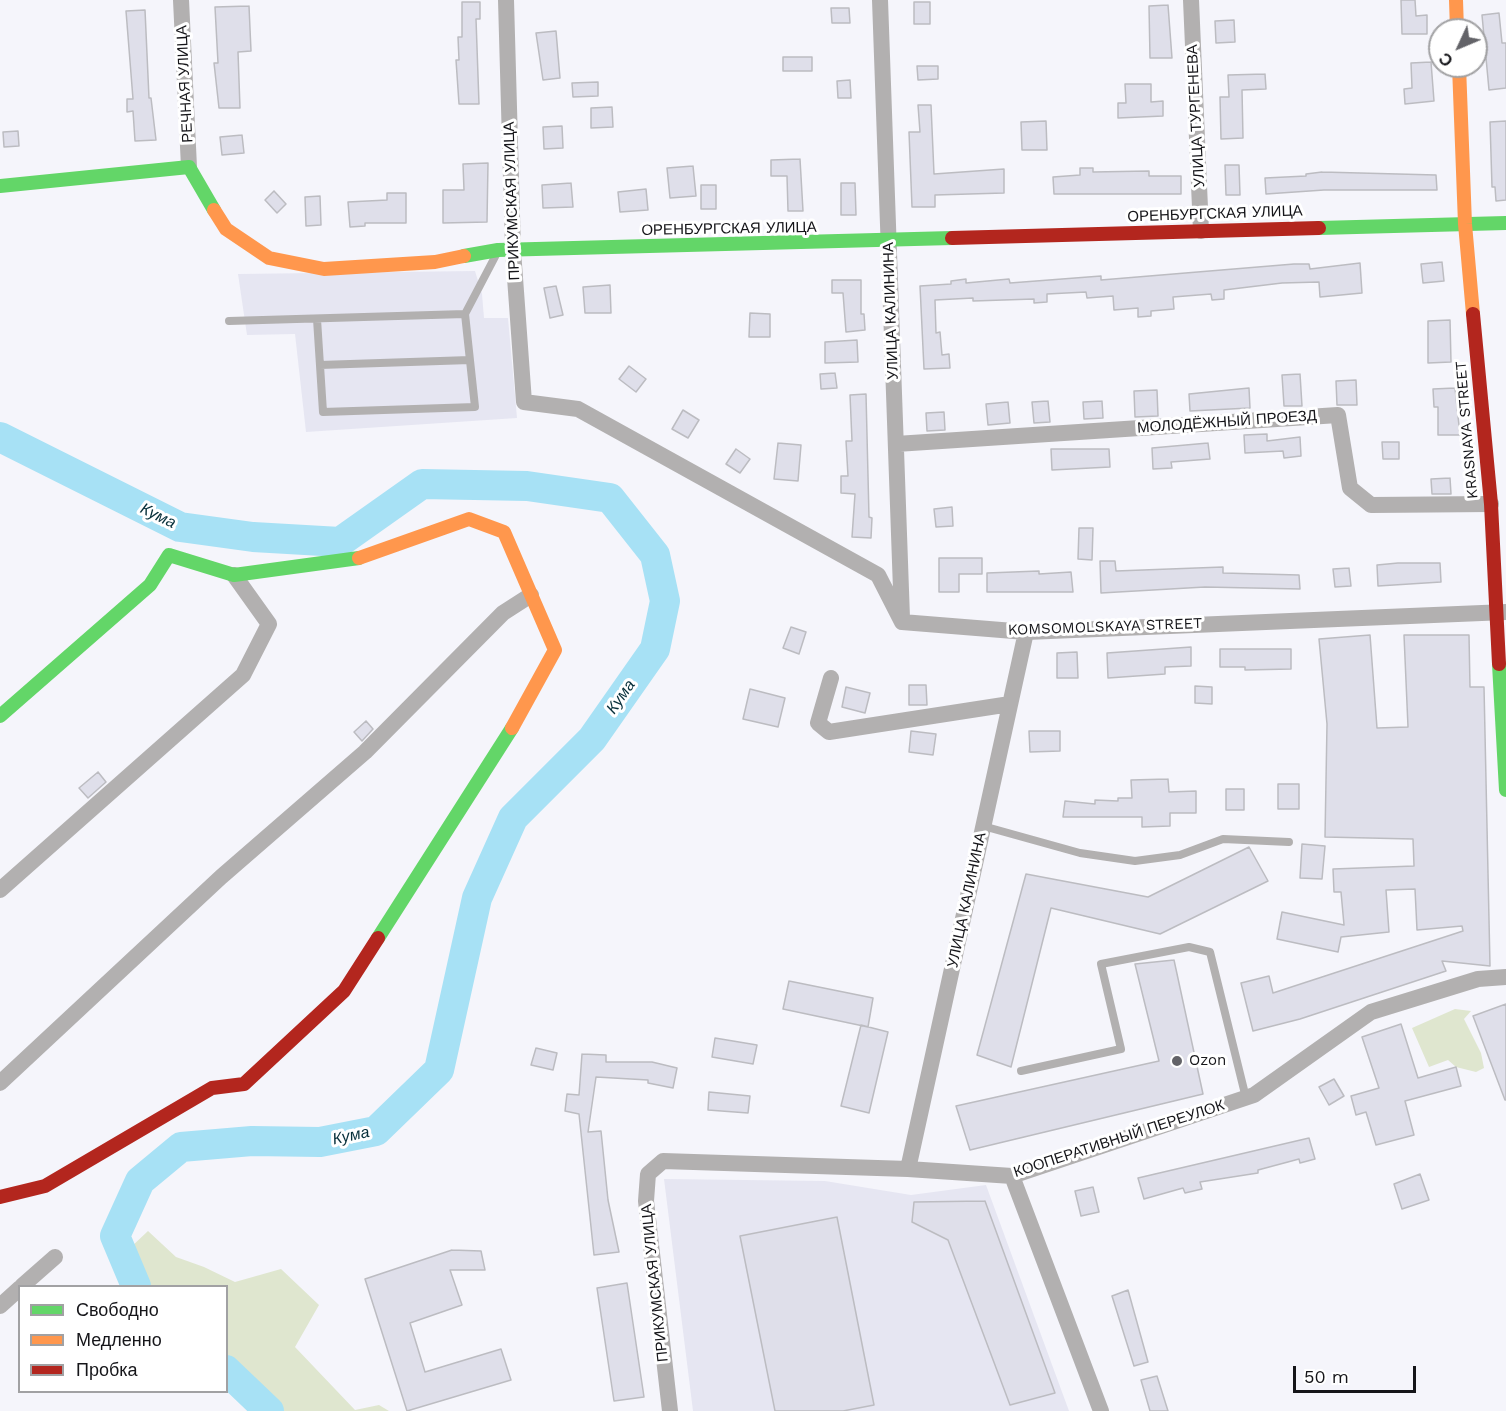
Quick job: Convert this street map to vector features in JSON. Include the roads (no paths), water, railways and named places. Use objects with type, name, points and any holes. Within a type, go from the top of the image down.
[{"type":"street","name":"РЕЧНАЯ УЛИЦА","points":[[181,0],[189,167]]},
{"type":"street","name":"ПРИКУМСКАЯ УЛИЦА","points":[[506,0],[506,250],[524,402],[578,409],[878,575],[902,622]]},
{"type":"street","name":"УЛИЦА КАЛИНИНА","points":[[880,0],[902,622]]},
{"type":"street","name":"УЛИЦА ТУРГЕНЕВА","points":[[1191,0],[1201,231]]},
{"type":"street","points":[[1456,0],[1457,18]]},
{"type":"street","name":"KRASNAYA STREET","points":[[1459,78],[1465,224],[1501,612],[1506,790]]},
{"type":"street","points":[[0,186],[189,167]]},
{"type":"street","name":"ОРЕНБУРГСКАЯ УЛИЦА","points":[[189,167],[226,229],[269,258],[324,269],[435,262],[506,250],[887,242],[1506,223]]},
{"type":"street","name":"МОЛОДЁЖНЫЙ ПРОЕЗД","points":[[896,444],[1338,415],[1350,488],[1371,504],[1491,504]]},
{"type":"street","points":[[0,716],[150,585],[169,555],[234,575],[356,559],[469,519],[504,532],[555,650],[508,735],[344,991],[244,1084],[212,1088],[45,1186],[0,1197]]},
{"type":"street","points":[[0,890],[243,675],[268,624],[234,575]]},
{"type":"street","points":[[0,1083],[221,877],[365,752],[503,613],[531,595]]},
{"type":"street","name":"KOMSOMOLSKAYA STREET","points":[[902,622],[1026,632],[1501,612]]},
{"type":"street","name":"УЛИЦА КАЛИНИНА","points":[[908,1169],[1026,632]]},
{"type":"street","points":[[831,678],[818,723],[829,732],[1010,704]]},
{"type":"street","name":"КООПЕРАТИВНЫЙ ПЕРЕУЛОК","points":[[663,1161],[908,1169],[1012,1176],[1254,1095],[1371,1012],[1478,979],[1506,977]]},
{"type":"street","name":"ПРИКУМСКАЯ УЛИЦА","points":[[663,1161],[648,1174],[646,1201],[670,1411]]},
{"type":"street","points":[[1012,1176],[1101,1411]]},
{"type":"street","points":[[23,1285],[55,1257]]},
{"type":"street","points":[[0,1306],[18,1290]]},
{"type":"lane","points":[[317,319],[322,412],[475,407],[465,314],[506,250]]},
{"type":"lane","points":[[229,321],[465,314]]},
{"type":"lane","points":[[320,365],[470,360]]},
{"type":"lane","points":[[983,826],[1080,852],[1135,861],[1180,855],[1223,839],[1289,842]]},
{"type":"lane","points":[[1021,1071],[1121,1049],[1101,964],[1189,947],[1210,952],[1246,1098]]},
{"type":"waterway","name":"Кума","points":[[0,437],[180,527],[253,537],[340,542],[422,484],[527,486],[610,498],[655,555],[665,601],[655,649],[592,739],[513,818],[477,898],[439,1070],[376,1131],[320,1142],[252,1141],[181,1147],[140,1181],[115,1236],[136,1285]]},
{"type":"waterway","name":"Кума","points":[[228,1372],[269,1411]]},
{"type":"place","name":"Ozon","points":[[1177,1061]]}]
